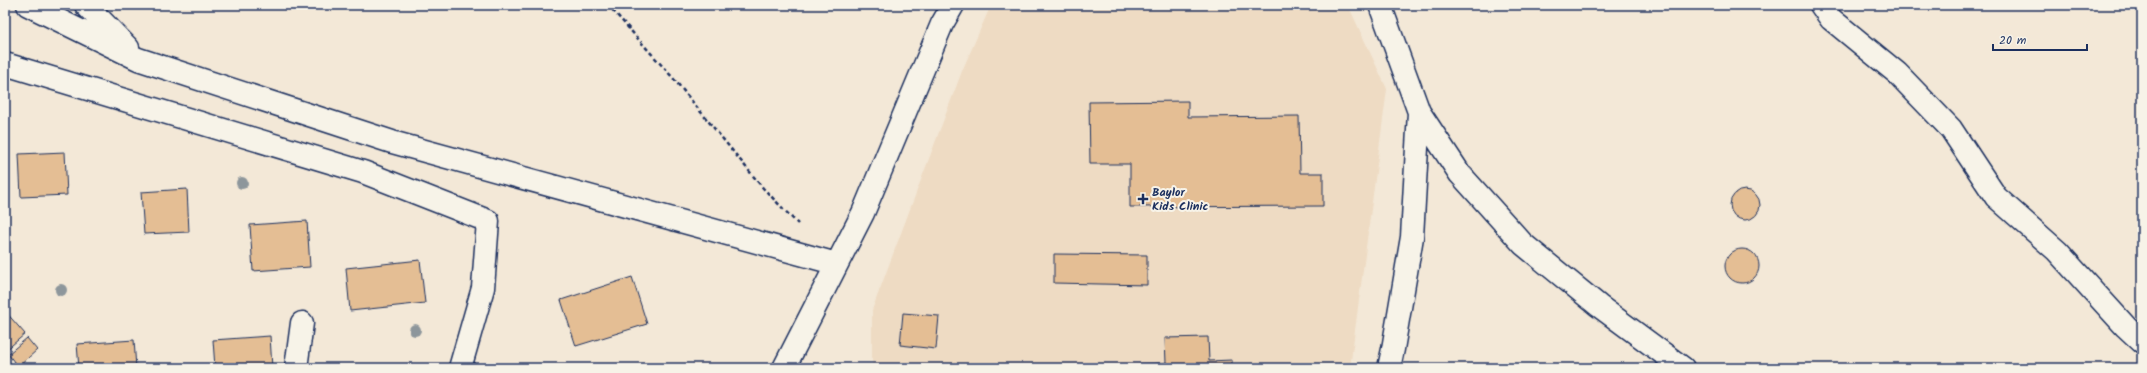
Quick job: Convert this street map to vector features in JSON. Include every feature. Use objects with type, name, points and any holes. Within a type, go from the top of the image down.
[{"type":"street","points":[[28,5],[138,59],[392,142],[837,264]]},
{"type":"street","points":[[86,5],[138,59]]},
{"type":"street","points":[[784,368],[863,214],[942,24],[953,5]]},
{"type":"street","points":[[1380,5],[1419,112],[1460,174],[1523,244],[1599,306],[1683,368]]},
{"type":"street","points":[[1821,5],[1831,19],[1897,73],[1951,129],[1996,197],[2057,251],[2126,327],[2142,342]]},
{"type":"street","points":[[5,64],[363,172],[488,221],[483,288],[460,368]]},
{"type":"street","points":[[1388,368],[1394,349],[1412,237],[1419,112]]},
{"type":"street","points":[[296,368],[302,323]]},
{"type":"path","points":[[608,5],[673,78],[763,188],[800,226]]},
{"type":"shaded area","name":"Baylor Kids Clinic","points":[[991,5],[1348,5],[1387,89],[1350,368],[872,368],[872,310],[962,71]]},
{"type":"building","points":[[1188,101],[1188,117],[1299,116],[1300,173],[1323,173],[1323,206],[1130,207],[1130,164],[1090,164],[1089,102]]},
{"type":"building","points":[[65,152],[67,195],[21,197],[19,154]]},
{"type":"building","points":[[187,189],[189,232],[144,234],[141,192]]},
{"type":"building","points":[[1745,190],[1756,194],[1760,205],[1756,216],[1745,220],[1734,216],[1730,205],[1734,194]]},
{"type":"building","points":[[307,221],[310,267],[253,271],[250,225]]},
{"type":"building","points":[[1745,249],[1752,251],[1757,256],[1759,266],[1757,276],[1752,281],[1739,283],[1732,281],[1727,276],[1725,263],[1727,256],[1732,251]]},
{"type":"building","points":[[1054,254],[1147,255],[1147,285],[1054,283]]},
{"type":"building","points":[[420,260],[425,303],[350,311],[346,268]]},
{"type":"building","points":[[632,277],[647,324],[576,346],[561,300]]},
{"type":"building","points":[[5,311],[25,334],[5,351]]},
{"type":"building","points":[[903,313],[939,316],[936,349],[900,345]]},
{"type":"building","points":[[270,336],[272,368],[215,368],[213,340]]},
{"type":"building","points":[[1208,337],[1209,361],[1232,360],[1232,368],[1140,368],[1140,364],[1166,363],[1165,338]]},
{"type":"building","points":[[27,338],[37,350],[18,367],[8,354]]},
{"type":"building","points":[[134,340],[136,368],[79,368],[77,344]]},
{"type":"place","name":"Baylor Kids Clinic","points":[[1143,199]]}]
